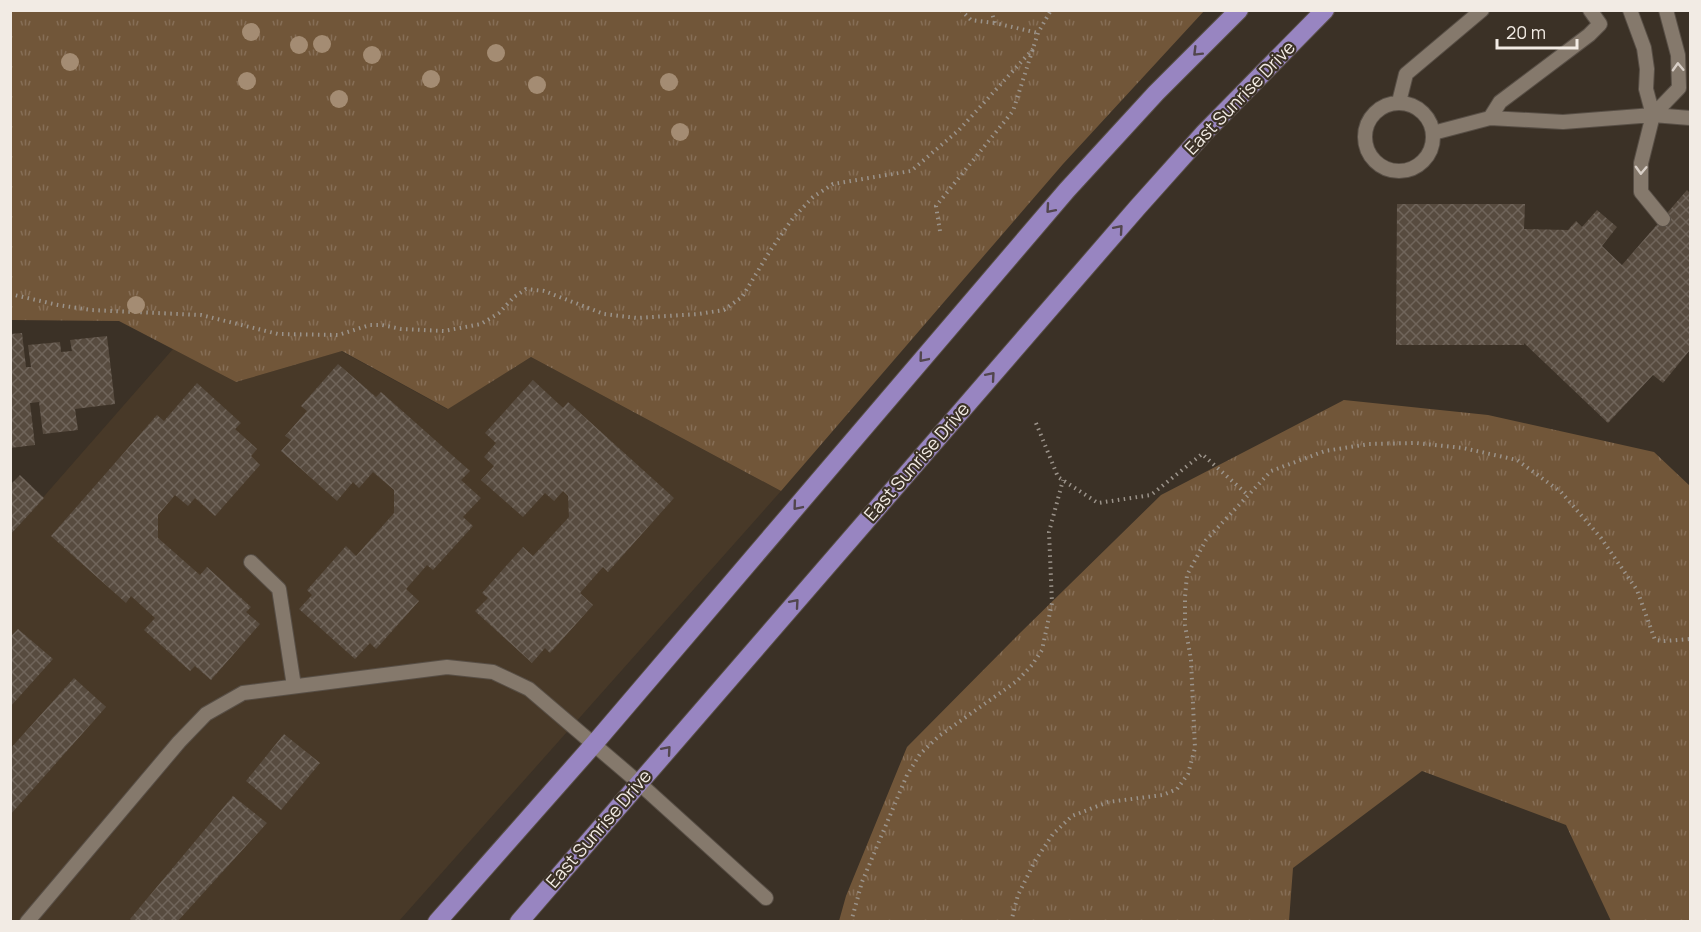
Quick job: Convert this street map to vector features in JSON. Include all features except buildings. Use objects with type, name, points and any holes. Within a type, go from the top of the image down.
[{"type":"main road","points":[[437,921],[594,744],[1067,190],[1156,93],[1239,10]]},
{"type":"main road","name":"East Sunrise Drive","points":[[519,921],[1144,200],[1205,132],[1325,10]]},
{"type":"lane","points":[[1399,102],[1406,74],[1482,10]]},
{"type":"lane","points":[[1490,118],[1500,102],[1589,35],[1600,24],[1590,10]]},
{"type":"lane","points":[[1630,10],[1644,48],[1647,69],[1646,89],[1653,115],[1641,163],[1641,192],[1663,219]]},
{"type":"lane","points":[[1653,115],[1679,88],[1678,55],[1666,10]]},
{"type":"lane","points":[[1399,102],[1416,106],[1425,114],[1433,133],[1433,145],[1424,160],[1415,167],[1402,171],[1389,170],[1374,160],[1365,142],[1365,130],[1369,119],[1387,104],[1399,102]]},
{"type":"lane","points":[[1433,133],[1490,118],[1563,122],[1653,115],[1690,118]]},
{"type":"lane","points":[[251,562],[279,589],[294,686]]},
{"type":"lane","points":[[27,921],[179,742],[206,714],[243,693],[447,667],[493,672],[529,689],[639,783],[765,898]]},
{"type":"path","points":[[961,10],[971,20],[1038,33]]},
{"type":"path","points":[[991,10],[995,23]]},
{"type":"path","points":[[940,231],[936,206],[1013,111],[1038,33],[1051,10]]},
{"type":"path","points":[[10,294],[91,310],[201,315],[278,334],[305,335],[338,335],[370,325],[444,331],[481,324],[499,313],[514,297],[526,289],[544,291],[604,314],[637,318],[724,310],[742,297],[787,226],[813,197],[834,184],[911,171],[959,130],[1033,49]]},
{"type":"path","points":[[1036,423],[1058,477],[1098,503],[1151,495],[1202,454],[1249,496]]},
{"type":"path","points":[[1011,921],[1018,895],[1035,861],[1053,834],[1072,816],[1108,802],[1163,795],[1177,789],[1188,774],[1195,748],[1191,660],[1185,625],[1187,575],[1206,540],[1271,471],[1325,451],[1369,444],[1463,448],[1517,460],[1561,492],[1601,538],[1637,590],[1655,640],[1690,639]]},
{"type":"path","points":[[851,921],[862,882],[907,775],[920,754],[939,736],[1017,681],[1042,650],[1052,603],[1049,532],[1063,480]]},
{"type":"shaded area","points":[[173,349],[236,382],[341,351],[447,409],[531,357],[781,491],[399,921],[11,922],[11,534]]},
{"type":"green space","points":[[11,10],[1204,11],[1063,164],[781,491],[531,357],[448,409],[342,351],[236,382],[119,321],[11,320]]},
{"type":"green space","points":[[1344,400],[1488,415],[1654,452],[1690,486],[1690,921],[1611,921],[1566,825],[1422,771],[1293,868],[1289,921],[839,921],[846,896],[907,747],[1161,495]]}]
